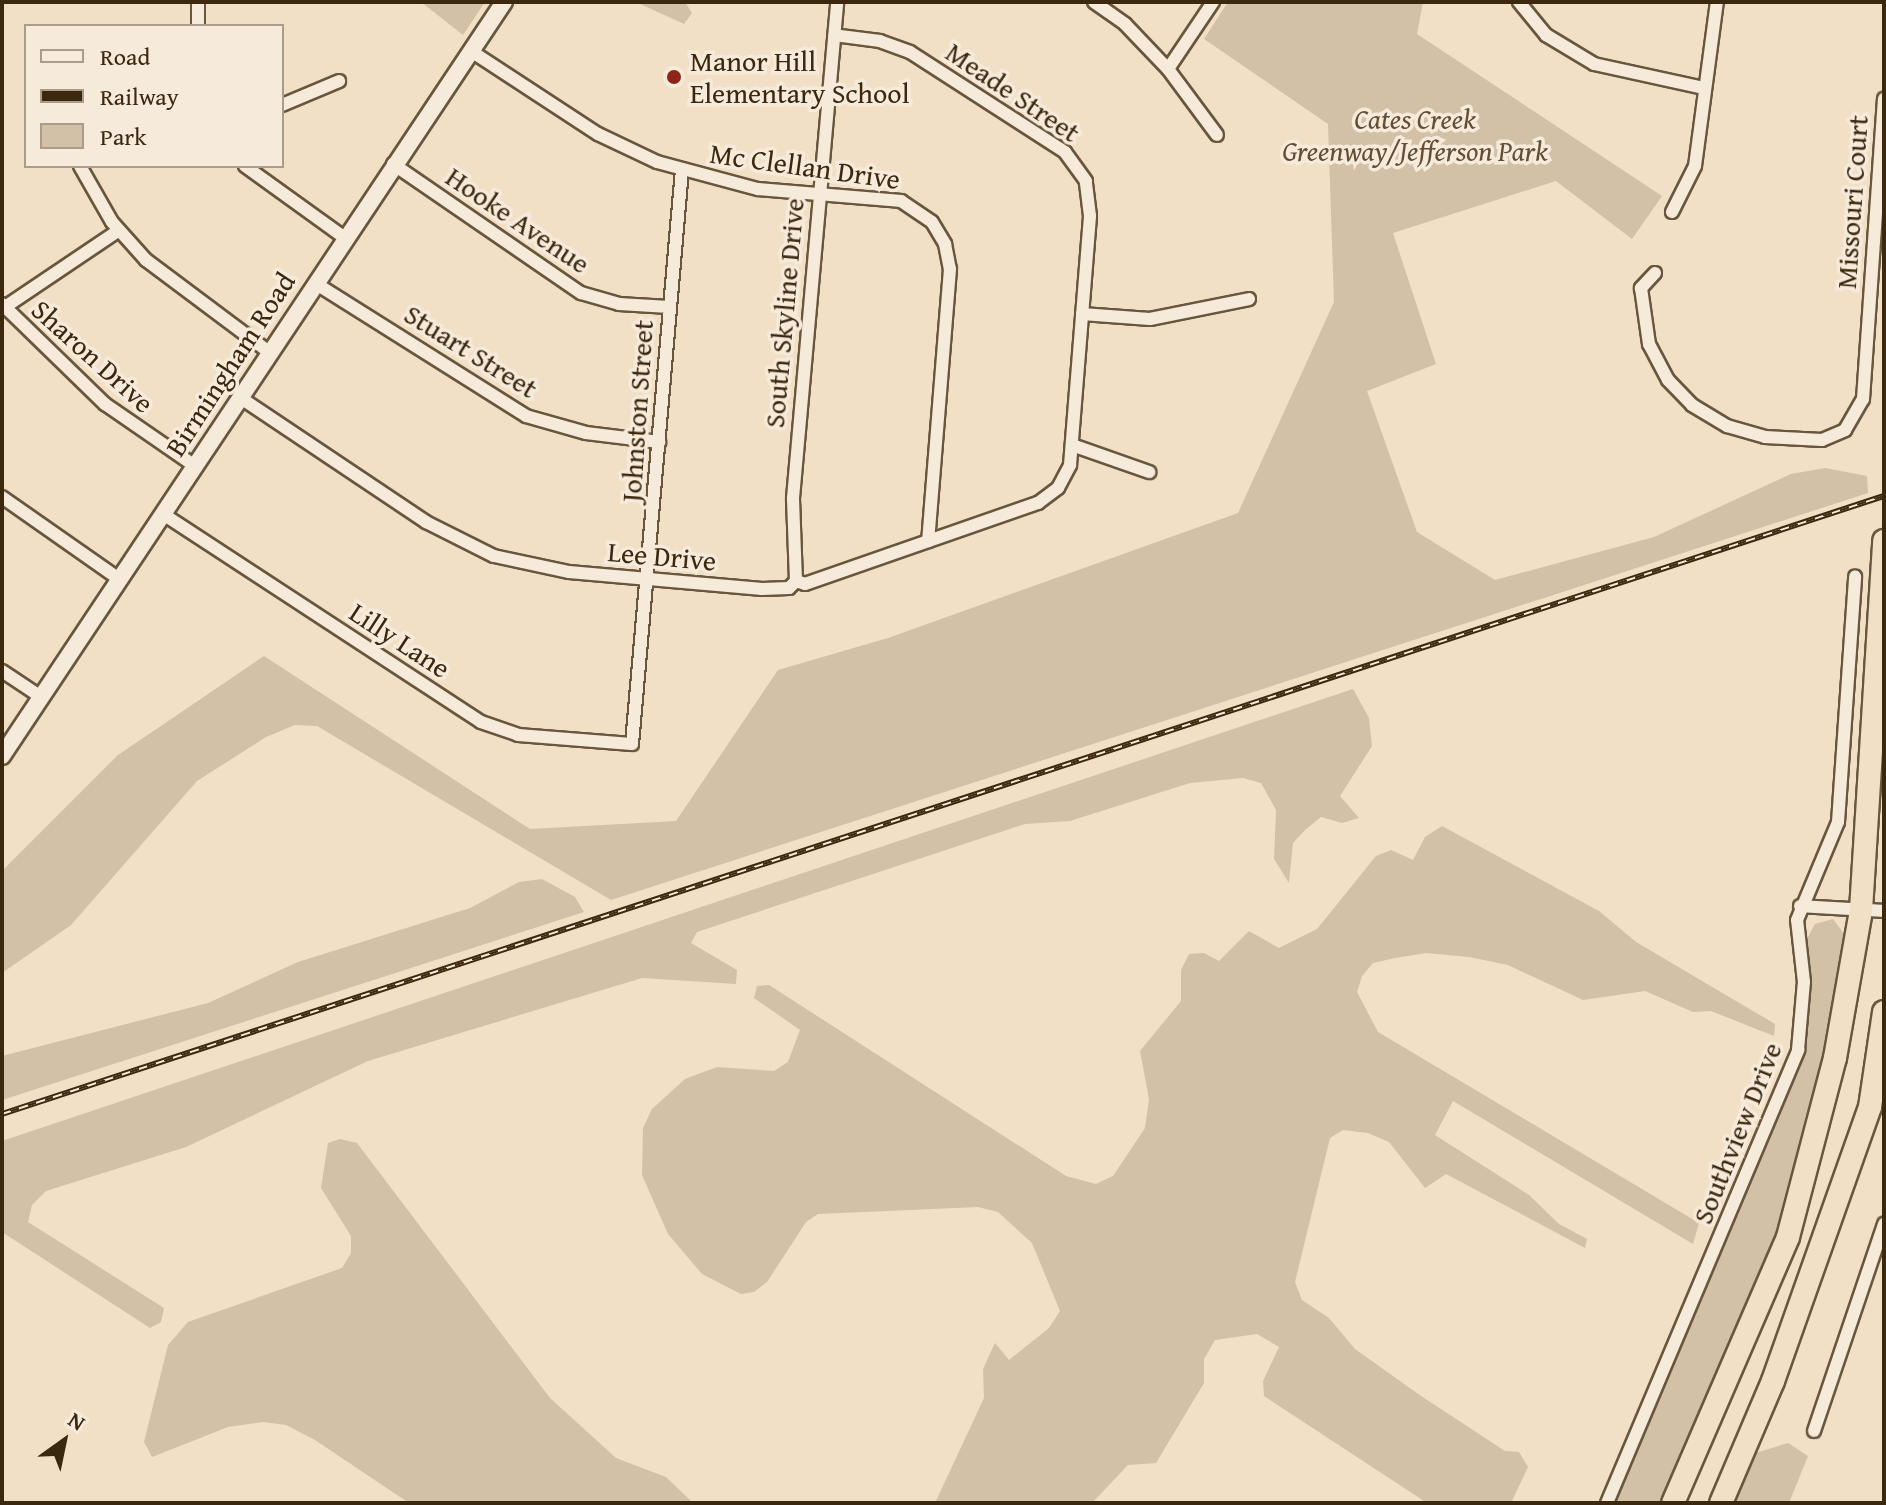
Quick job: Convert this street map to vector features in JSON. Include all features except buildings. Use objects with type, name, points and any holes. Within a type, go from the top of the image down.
[{"type":"highway","points":[[1673,1503],[1788,1237],[1835,1058],[1861,910],[1884,541]]},
{"type":"highway","points":[[1721,1503],[1773,1381],[1870,1107],[1884,1012]]},
{"type":"street","points":[[198,2],[198,24]]},
{"type":"street","name":"Birmingham Road","points":[[2,756],[393,164],[504,2]]},
{"type":"street","name":"South Skyline Drive","points":[[796,581],[793,498],[837,2]]},
{"type":"street","points":[[1094,2],[1125,24],[1168,69],[1217,135]]},
{"type":"street","points":[[1168,69],[1213,2]]},
{"type":"street","points":[[1519,2],[1546,35],[1594,64],[1704,88]]},
{"type":"street","points":[[1672,212],[1695,166],[1717,2]]},
{"type":"street","name":"Meade Street","points":[[834,35],[880,41],[910,52],[1075,162],[1091,202],[1072,445]]},
{"type":"street","name":"Mc Clellan Drive","points":[[471,51],[598,134],[682,170],[758,189],[901,201],[923,214],[945,244],[950,269],[928,541]]},
{"type":"street","points":[[284,104],[339,81]]},
{"type":"street","name":"Missouri Court","points":[[1655,273],[1641,288],[1641,307],[1649,344],[1668,380],[1714,420],[1765,437],[1833,438],[1852,424],[1863,399],[1884,99]]},
{"type":"street","name":"Hooke Avenue","points":[[393,164],[581,293],[619,304],[669,307]]},
{"type":"street","points":[[81,168],[119,230],[160,273],[269,352]]},
{"type":"street","points":[[248,168],[345,238]]},
{"type":"street","name":"Johnston Street","points":[[632,744],[643,656],[682,170]]},
{"type":"street","points":[[3,307],[119,230]]},
{"type":"street","name":"Stuart Street","points":[[315,283],[526,416],[586,433],[659,442]]},
{"type":"street","points":[[1082,314],[1150,319],[1249,299]]},
{"type":"street","name":"Sharon Drive","points":[[3,307],[105,404],[195,466]]},
{"type":"street","name":"Missouri Court","points":[[1868,309],[1884,310]]},
{"type":"street","name":"Lee Drive","points":[[241,398],[459,541],[531,566],[762,589],[789,588],[796,581],[805,584],[1049,497],[1066,478],[1072,445]]},
{"type":"street","points":[[1072,445],[1149,472]]},
{"type":"street","points":[[2,497],[119,579]]},
{"type":"street","name":"Lilly Lane","points":[[163,514],[481,722],[518,735],[632,744]]},
{"type":"street","name":"Southview Drive","points":[[1607,1503],[1798,1050],[1804,987],[1797,933],[1800,906],[1838,822],[1855,577]]},
{"type":"street","points":[[2,671],[41,697]]},
{"type":"street","points":[[1800,906],[1884,911]]},
{"type":"street","points":[[1814,1431],[1884,1224]]},
{"type":"green space","points":[[421,2],[485,2],[463,35]]},
{"type":"green space","points":[[685,2],[692,13],[684,24],[638,3]]},
{"type":"green space","name":"Cates Creek Greenway/Jefferson Park","points":[[1228,2],[1423,2],[1417,34],[1662,196],[1632,239],[1556,181],[1393,233],[1436,364],[1367,391],[1417,532],[1495,580],[1654,537],[1791,474],[1825,468],[1867,476],[1868,493],[611,900],[317,726],[295,725],[266,737],[197,781],[71,925],[2,973],[2,871],[118,755],[264,656],[530,829],[676,821],[778,670],[888,638],[1238,513],[1334,302],[1328,124],[1204,39]]},
{"type":"green space","points":[[1353,689],[1369,718],[1372,746],[1340,796],[1359,818],[1342,823],[1321,817],[1305,830],[1293,843],[1289,883],[1274,859],[1276,810],[1261,783],[1243,778],[1190,783],[1070,821],[1025,824],[697,932],[691,943],[737,970],[736,984],[642,978],[368,1061],[186,1147],[46,1191],[32,1205],[28,1222],[164,1308],[161,1322],[150,1328],[2,1232],[2,1141]]},
{"type":"green space","points":[[1442,826],[1599,911],[1636,942],[1775,1024],[1774,1036],[1711,1011],[1693,1012],[1645,991],[1583,1000],[1508,965],[1469,957],[1426,953],[1395,958],[1373,963],[1362,976],[1357,992],[1378,1032],[1699,1223],[1693,1244],[1453,1101],[1435,1135],[1529,1195],[1559,1224],[1587,1239],[1585,1248],[1446,1174],[1425,1188],[1389,1142],[1368,1133],[1343,1130],[1330,1138],[1295,1282],[1302,1300],[1329,1318],[1355,1349],[1421,1396],[1505,1451],[1519,1452],[1528,1467],[1511,1503],[1427,1503],[1264,1396],[1263,1381],[1279,1347],[1257,1334],[1215,1340],[1204,1359],[1204,1383],[1156,1463],[1128,1465],[1092,1503],[935,1503],[984,1398],[983,1369],[995,1343],[1009,1360],[1049,1328],[1060,1311],[1032,1243],[998,1212],[978,1207],[818,1214],[806,1222],[767,1282],[754,1292],[741,1294],[702,1274],[668,1234],[642,1175],[643,1128],[652,1109],[685,1079],[717,1067],[774,1071],[788,1062],[800,1030],[754,998],[757,986],[769,985],[1066,1176],[1096,1184],[1113,1176],[1145,1128],[1149,1099],[1140,1051],[1181,1001],[1181,970],[1189,954],[1204,953],[1219,961],[1249,931],[1279,948],[1317,929],[1376,856],[1391,850],[1413,860],[1425,837]]},
{"type":"green space","points":[[542,879],[575,897],[584,912],[2,1100],[2,1056],[208,1003],[298,962],[470,908],[519,882]]},
{"type":"green space","points":[[1833,919],[1845,935],[1835,1008],[1803,1150],[1776,1235],[1663,1503],[1614,1503],[1802,1062],[1809,1018],[1804,944],[1815,924]]},
{"type":"green space","points":[[340,1139],[357,1143],[550,1398],[616,1458],[666,1477],[693,1503],[409,1503],[315,1440],[286,1425],[263,1422],[228,1427],[152,1457],[144,1442],[168,1345],[188,1322],[342,1268],[351,1253],[351,1236],[321,1188],[328,1143]]},
{"type":"green space","points":[[1788,1443],[1808,1456],[1789,1503],[1732,1503],[1752,1454]]},
{"type":"railway","points":[[2,1114],[1884,496]]},
{"type":"place","name":"Manor Hill Elementary School","points":[[674,77]]}]
